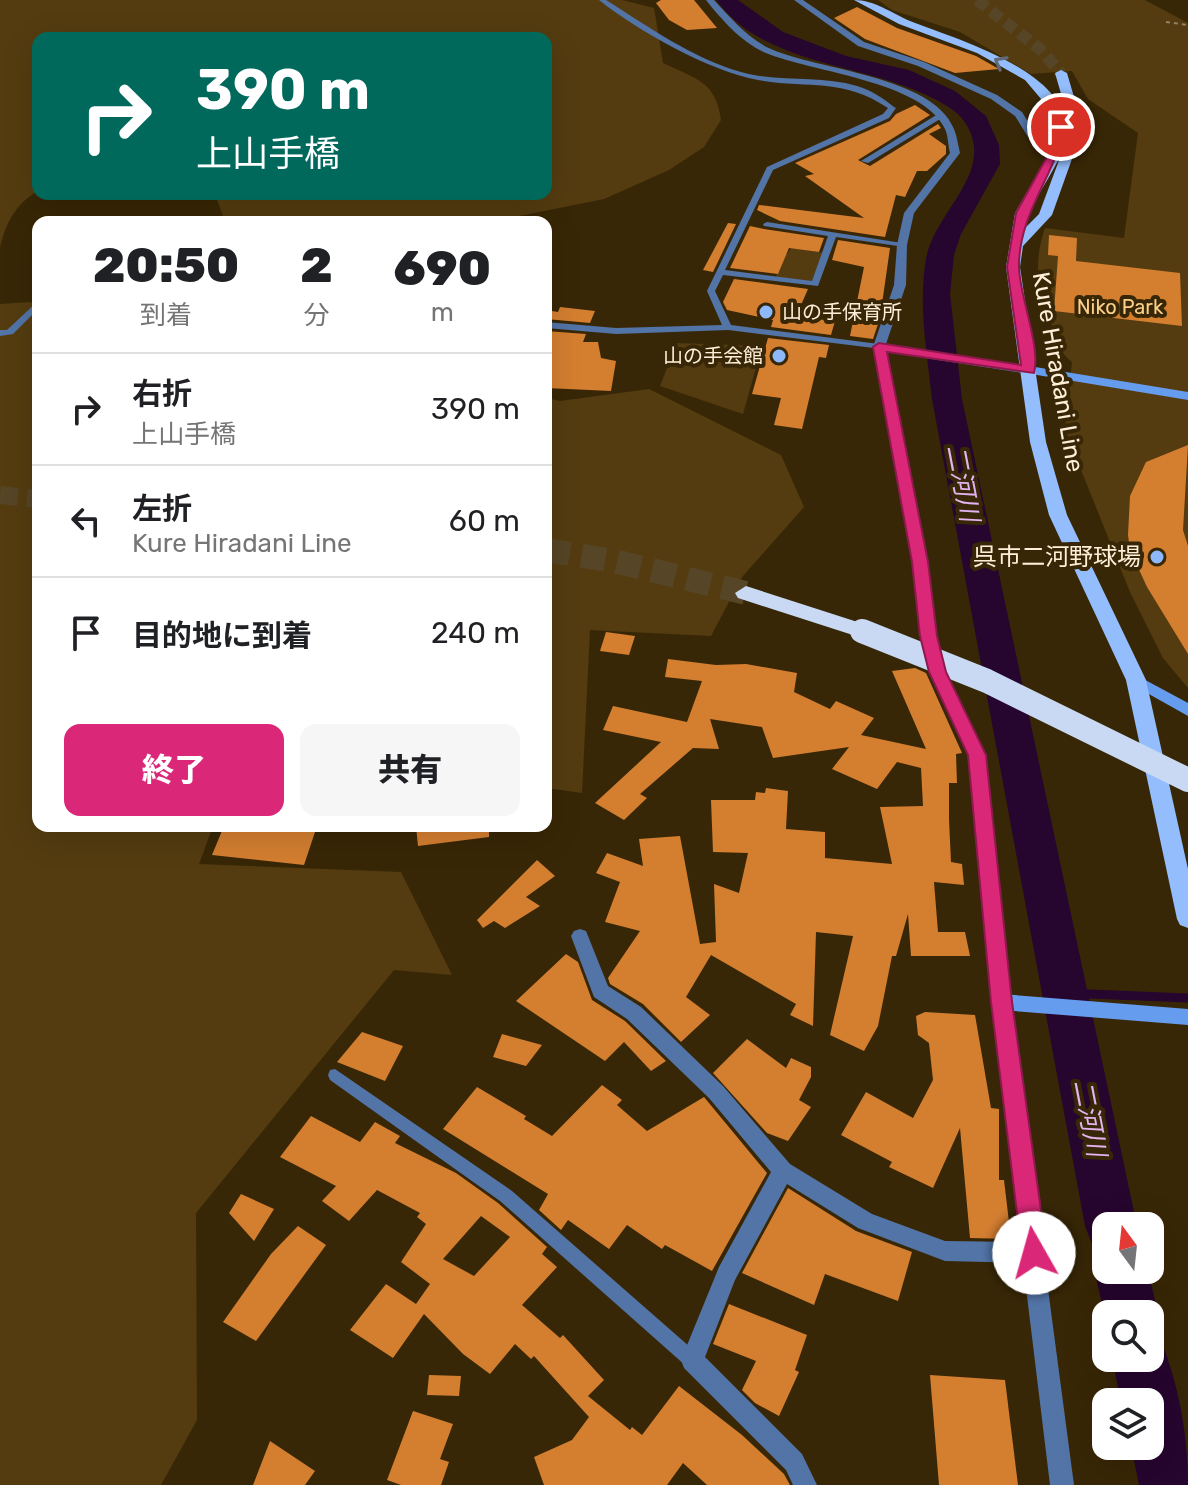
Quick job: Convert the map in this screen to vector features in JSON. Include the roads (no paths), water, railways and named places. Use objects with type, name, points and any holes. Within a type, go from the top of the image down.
[{"type":"highway","points":[[746,593],[862,631],[987,681],[1099,733],[1188,780]]},
{"type":"main road","name":"Kure Hiradani Line","points":[[859,0],[903,22],[981,51],[1029,78],[1053,105],[1061,127],[1056,148],[1022,213],[1013,267],[1038,442],[1058,515],[1136,680],[1188,919]]},
{"type":"main road","name":"Kure Hiradani Line","points":[[1019,243],[1045,215],[1077,128],[1061,73]]},
{"type":"street","points":[[710,0],[766,50],[867,76],[893,87],[949,123],[955,153],[916,200],[902,245],[900,285],[879,347],[920,562],[929,636],[938,672],[977,755],[1010,1003],[1034,1253],[1062,1485]]},
{"type":"street","points":[[798,0],[861,44],[921,64],[994,97],[1019,114],[1031,135],[1056,148]]},
{"type":"street","points":[[879,347],[1188,396]]},
{"type":"street","points":[[1136,680],[1188,710]]},
{"type":"street","points":[[580,936],[601,991],[634,1013],[716,1092],[783,1171],[865,1221],[945,1251],[1034,1253]]},
{"type":"street","points":[[1010,1003],[1184,1017]]},
{"type":"street","points":[[783,1171],[727,1274],[692,1360],[794,1462],[805,1485]]},
{"type":"lane","points":[[602,0],[645,29],[740,74],[836,81],[866,90],[892,108],[886,116],[770,169],[711,291],[728,327]]},
{"type":"lane","points":[[865,161],[941,116]]},
{"type":"lane","points":[[767,224],[902,245]]},
{"type":"lane","points":[[720,272],[815,284],[833,234]]},
{"type":"lane","points":[[0,333],[10,332],[32,310]]},
{"type":"lane","points":[[552,326],[616,331],[728,327],[879,347]]},
{"type":"lane","points":[[335,1075],[506,1196],[692,1360]]},
{"type":"waterway","name":"二河川","points":[[726,0],[745,18],[775,37],[839,61],[901,75],[947,96],[974,116],[987,145],[988,164],[948,234],[940,255],[936,294],[947,399],[1108,1212]]},
{"type":"waterway","points":[[1065,993],[1188,998]]},
{"type":"waterway","name":"二河川","points":[[1124,1284],[1128,1300]]},
{"type":"waterway","name":"二河川","points":[[1143,1372],[1169,1485]]},
{"type":"tunnel","points":[[977,0],[1040,49],[1061,73]]},
{"type":"tunnel","points":[[0,495],[32,498]]},
{"type":"tunnel","points":[[552,551],[614,561],[746,593]]},
{"type":"place","name":"山の手保育所","points":[[766,312]]},
{"type":"place","name":"山の手会館","points":[[779,356]]},
{"type":"place","name":"呉市二河野球場","points":[[1157,557]]},
{"type":"park label","name":"Niko Park","points":[[1120,307]]}]
